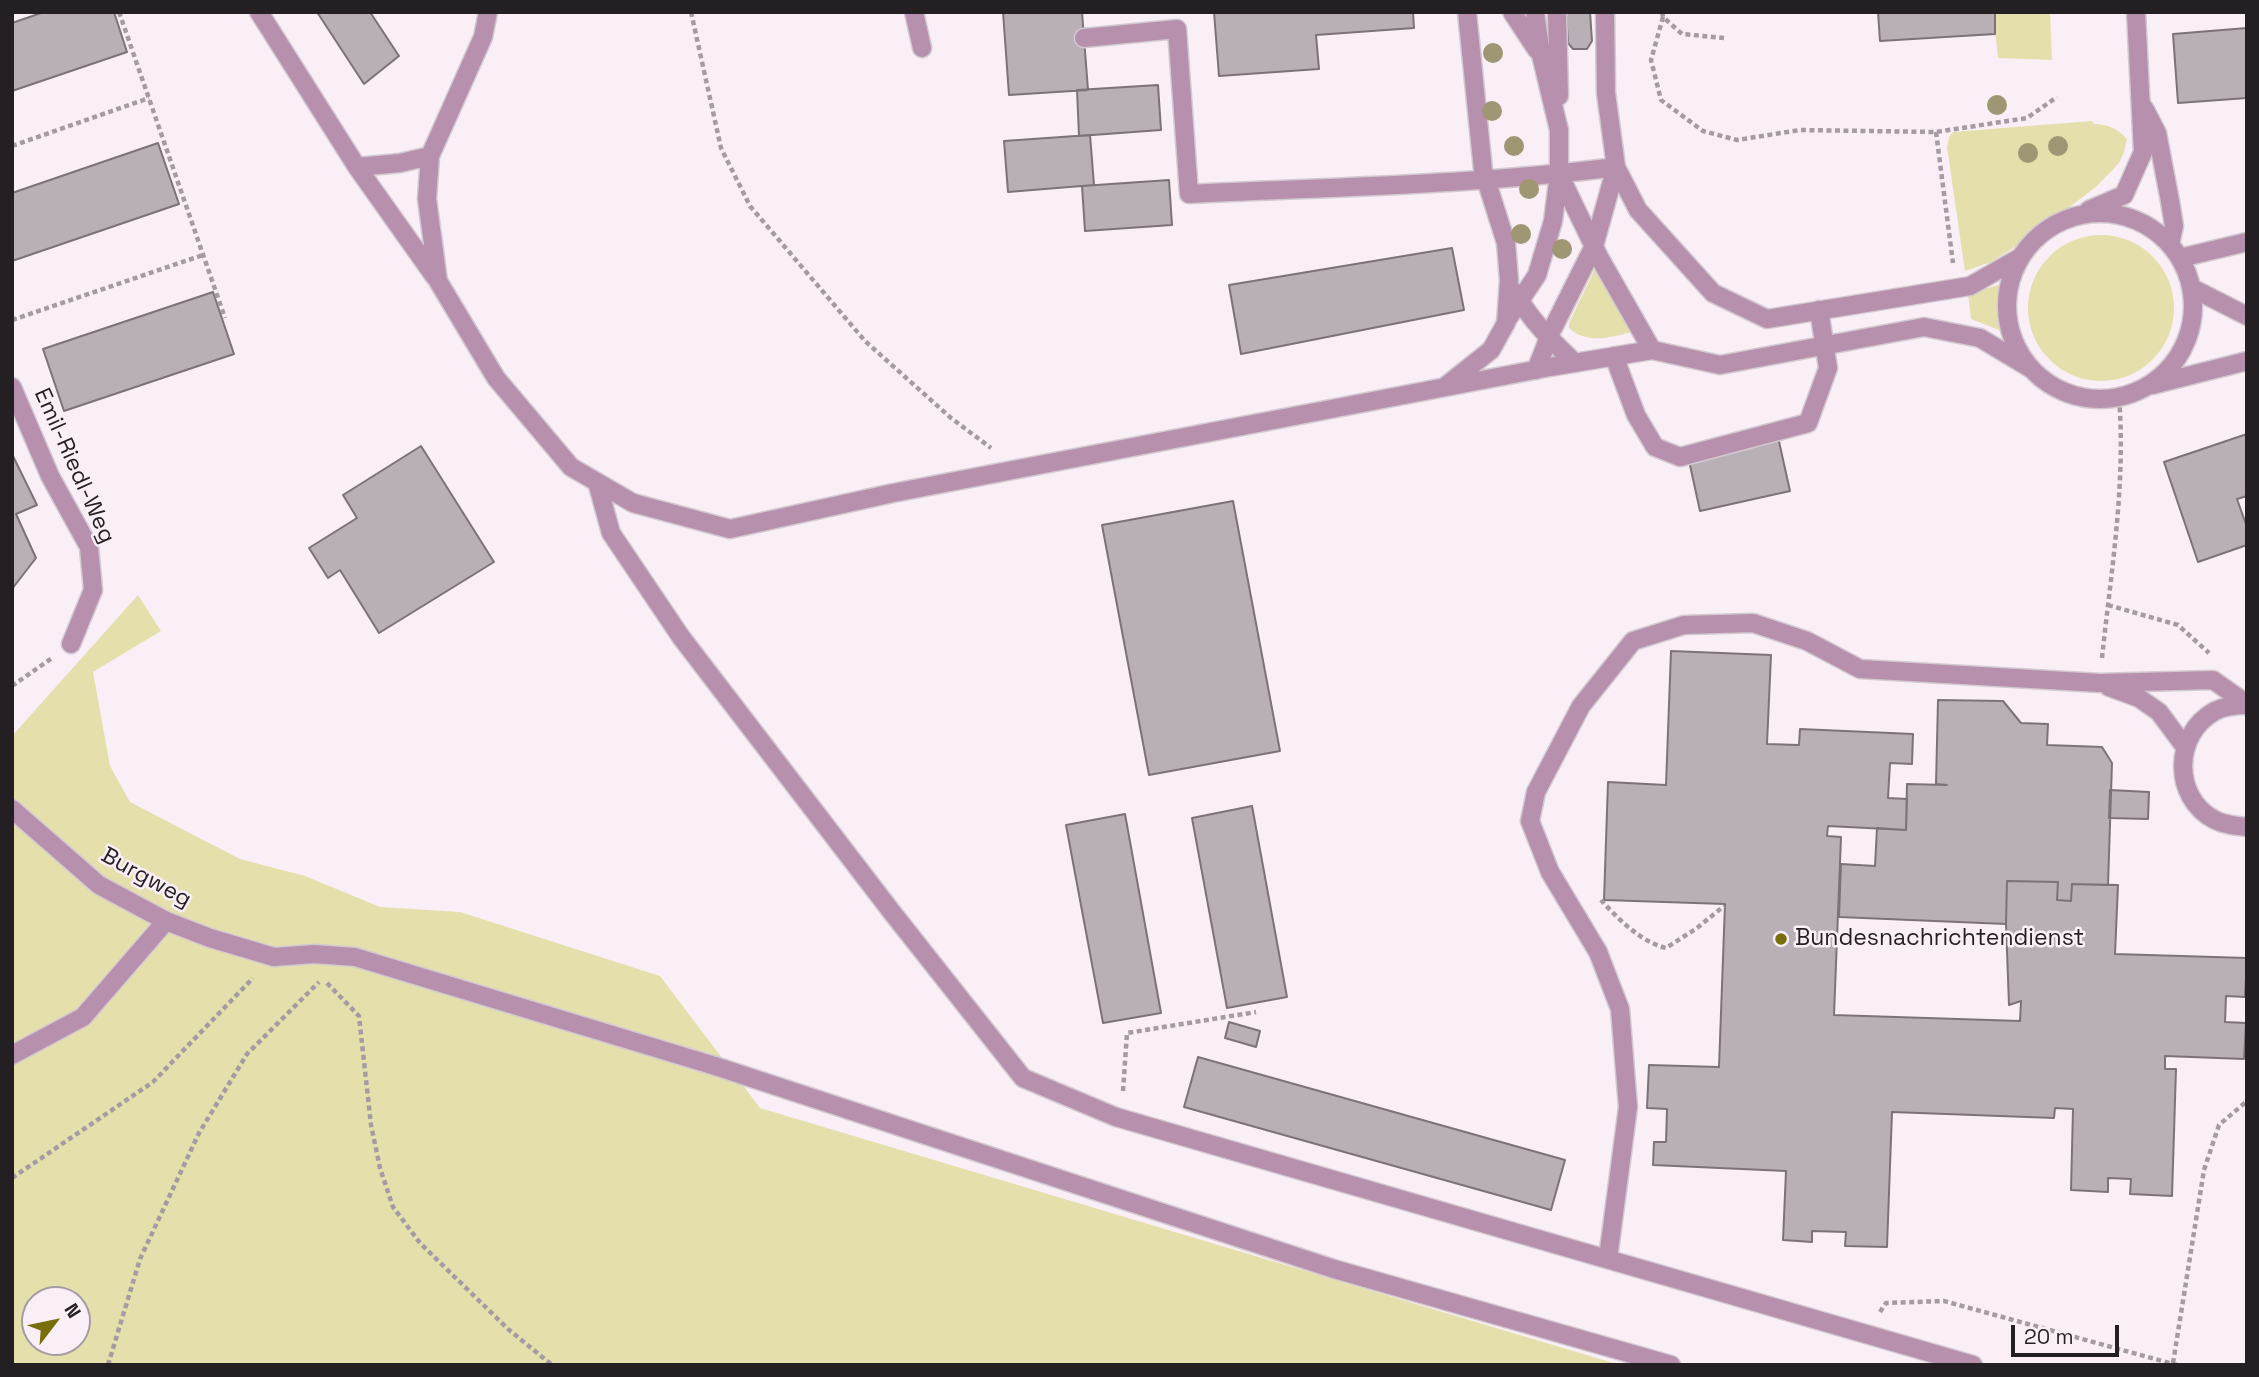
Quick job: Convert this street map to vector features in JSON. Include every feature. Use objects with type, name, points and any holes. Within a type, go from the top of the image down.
[{"type":"street","points":[[258,12],[357,167],[438,281],[496,379],[571,467],[633,503],[730,529],[883,495],[1444,387],[1652,350],[1720,365],[1924,327],[1980,338],[2030,368],[2049,384],[2071,394],[2094,399],[2119,397],[2149,386],[2247,361]]},
{"type":"street","points":[[438,281],[427,199],[430,156],[483,37],[488,12]]},
{"type":"street","points":[[914,12],[922,48]]},
{"type":"street","points":[[1467,12],[1482,170],[1506,243],[1509,279],[1506,323]]},
{"type":"street","points":[[1512,12],[1541,55]]},
{"type":"street","points":[[1535,12],[1541,55],[1559,130]]},
{"type":"street","points":[[1444,387],[1490,351],[1537,275],[1553,221],[1559,174],[1557,12]]},
{"type":"street","points":[[1605,12],[1606,93],[1616,167],[1638,210],[1713,293],[1767,319],[1970,286],[2019,258],[2035,239],[2055,223],[2124,195],[2143,152],[2136,12]]},
{"type":"street","points":[[1084,38],[1177,21],[1189,194],[1485,180],[1616,167]]},
{"type":"street","points":[[2141,103],[2157,133],[2174,226],[2175,251]]},
{"type":"street","points":[[357,167],[400,163],[430,156]]},
{"type":"street","points":[[1536,370],[1549,337],[1594,246],[1616,167]]},
{"type":"street","points":[[1559,174],[1594,246],[1652,350]]},
{"type":"street","points":[[2079,214],[2104,212],[2128,217],[2151,227],[2175,251],[2192,288],[2193,317],[2186,344],[2170,368],[2149,386]]},
{"type":"street","points":[[2175,251],[2247,242]]},
{"type":"street","points":[[2019,258],[2009,286],[2007,315],[2015,343],[2030,368]]},
{"type":"street","points":[[1509,279],[1520,301],[1574,363]]},
{"type":"street","points":[[2192,288],[2247,316]]},
{"type":"street","points":[[1614,356],[1636,415],[1656,447],[1680,457],[1808,423],[1828,368],[1819,310]]},
{"type":"street","name":"Emil-Riedl-Weg","points":[[12,387],[50,475],[89,547],[93,590],[71,644]]},
{"type":"street","points":[[597,482],[611,533],[681,637],[1023,1078],[1116,1117],[1973,1365]]},
{"type":"street","points":[[1608,1258],[1628,1107],[1620,1010],[1598,952],[1550,873],[1530,821],[1536,792],[1581,706],[1633,641],[1684,625],[1753,624],[1807,640],[1860,669],[2099,683],[2213,680],[2247,704]]},
{"type":"street","points":[[2099,683],[2139,698],[2160,712],[2185,747]]},
{"type":"street","points":[[2247,704],[2216,710],[2203,720],[2192,732],[2185,747],[2182,764],[2190,796],[2201,809],[2214,820],[2247,827]]},
{"type":"street","name":"Burgweg","points":[[12,809],[99,885],[166,921],[274,957]]},
{"type":"street","points":[[12,1055],[83,1017],[166,921]]},
{"type":"street","points":[[274,957],[314,954],[355,957],[715,1066],[1334,1269],[1671,1365]]},
{"type":"path","points":[[119,12],[225,318]]},
{"type":"path","points":[[691,12],[721,148],[750,206],[864,341],[951,418],[994,450],[982,453]]},
{"type":"path","points":[[1663,15],[1682,34],[1724,38]]},
{"type":"path","points":[[1663,15],[1651,60],[1661,100],[1703,131],[1737,140],[1800,130],[1936,132],[2027,118],[2057,97]]},
{"type":"path","points":[[12,146],[149,98]]},
{"type":"path","points":[[1936,132],[1957,288]]},
{"type":"path","points":[[12,320],[203,255]]},
{"type":"path","points":[[2099,683],[2122,436],[2119,397]]},
{"type":"path","points":[[2108,605],[2178,625],[2211,656],[2213,680]]},
{"type":"path","points":[[12,686],[71,644]]},
{"type":"path","points":[[1599,897],[1628,927],[1656,946],[1666,948],[1724,906]]},
{"type":"path","points":[[12,1178],[153,1082],[274,957],[322,979],[359,1016],[371,1125],[380,1168],[393,1207],[420,1243],[508,1329],[552,1365]]},
{"type":"path","points":[[108,1365],[140,1259],[199,1133],[247,1054],[322,979]]},
{"type":"path","points":[[1116,1117],[1124,1087],[1127,1034],[1256,1012]]},
{"type":"path","points":[[1867,1334],[1886,1303],[1944,1301],[2175,1364],[2204,1170],[2219,1125],[2247,1101]]},
{"type":"shaded area","points":[[1993,12],[2050,12],[2052,60],[1998,58]]},
{"type":"shaded area","points":[[2092,121],[2120,132],[2127,139],[2119,163],[2097,186],[2034,234],[1991,262],[1965,271],[1947,147],[1953,132]]},
{"type":"shaded area","points":[[2101,235],[2129,240],[2153,256],[2169,280],[2174,308],[2169,336],[2153,360],[2129,376],[2101,381],[2073,376],[2049,360],[2033,336],[2028,308],[2033,280],[2049,256],[2073,240]]},
{"type":"shaded area","points":[[1595,269],[1632,332],[1591,338],[1569,328]]},
{"type":"shaded area","points":[[2002,285],[2004,294],[2004,325],[1999,330],[1971,319],[1968,294]]},
{"type":"shaded area","points":[[138,595],[161,631],[93,672],[110,766],[130,802],[240,859],[305,876],[380,907],[460,912],[660,976],[760,1108],[1620,1365],[12,1365],[12,736]]},
{"type":"building","points":[[44,12],[114,12],[127,52],[12,91],[12,23]]},
{"type":"building","points":[[317,12],[370,12],[399,56],[364,84]]},
{"type":"building","points":[[1003,12],[1082,12],[1088,90],[1009,95]]},
{"type":"building","points":[[1214,12],[1413,12],[1414,28],[1316,35],[1319,69],[1219,76]]},
{"type":"building","points":[[1566,12],[1590,12],[1592,41],[1587,49],[1573,49],[1568,43]]},
{"type":"building","points":[[1878,12],[1995,12],[1995,34],[1880,41]]},
{"type":"building","points":[[2247,28],[2247,98],[2178,103],[2173,34]]},
{"type":"building","points":[[1158,85],[1161,130],[1079,136],[1077,90]]},
{"type":"building","points":[[1090,135],[1094,185],[1008,192],[1004,141]]},
{"type":"building","points":[[158,143],[179,204],[12,261],[12,193]]},
{"type":"building","points":[[1169,180],[1172,225],[1085,231],[1082,186]]},
{"type":"building","points":[[1452,248],[1464,310],[1241,354],[1229,285]]},
{"type":"building","points":[[213,292],[234,354],[64,411],[43,349]]},
{"type":"building","points":[[2247,434],[2247,496],[2237,499],[2247,527],[2247,545],[2198,562],[2164,462]]},
{"type":"building","points":[[1778,437],[1790,491],[1700,511],[1688,456]]},
{"type":"building","points":[[421,446],[494,562],[379,633],[340,570],[328,578],[309,548],[357,518],[343,495]]},
{"type":"building","points":[[12,454],[37,505],[16,514],[36,558],[12,589]]},
{"type":"building","points":[[1233,501],[1280,751],[1149,775],[1102,525]]},
{"type":"building","name":"Bundesnachrichtendienst","points":[[1671,651],[1771,655],[1767,744],[1799,745],[1800,729],[1913,734],[1912,764],[1890,763],[1888,798],[1907,799],[1906,830],[1828,826],[1827,836],[1841,837],[1834,1015],[2020,1021],[2021,1001],[2009,1005],[2007,881],[2058,882],[2057,900],[2071,901],[2072,884],[2118,885],[2115,954],[2247,958],[2245,997],[2226,996],[2225,1022],[2246,1023],[2244,1059],[2165,1056],[2165,1069],[2176,1069],[2172,1196],[2130,1194],[2131,1179],[2108,1178],[2108,1192],[2071,1190],[2073,1109],[2055,1108],[2054,1118],[1892,1112],[1887,1247],[1845,1246],[1846,1232],[1812,1231],[1812,1242],[1783,1240],[1786,1171],[1653,1165],[1654,1142],[1666,1142],[1667,1109],[1647,1108],[1649,1065],[1719,1067],[1725,904],[1604,900],[1608,782],[1666,785]]},
{"type":"building","points":[[1938,700],[2003,701],[2021,723],[2048,724],[2047,745],[2102,747],[2112,763],[2108,885],[2072,884],[2071,901],[2057,900],[2058,882],[2007,881],[2006,924],[1839,917],[1841,864],[1875,866],[1877,828],[1906,830],[1907,784],[1947,785],[1936,784]]},
{"type":"building","points":[[2110,790],[2149,792],[2148,819],[2109,818]]},
{"type":"building","points":[[1252,806],[1287,997],[1227,1008],[1192,818]]},
{"type":"building","points":[[1125,814],[1161,1013],[1103,1023],[1066,825]]},
{"type":"building","points":[[1229,1022],[1260,1031],[1256,1047],[1225,1038]]},
{"type":"building","points":[[1198,1057],[1565,1160],[1551,1210],[1184,1107]]},
{"type":"place","name":"Bundesnachrichtendienst","points":[[1781,939]]}]
